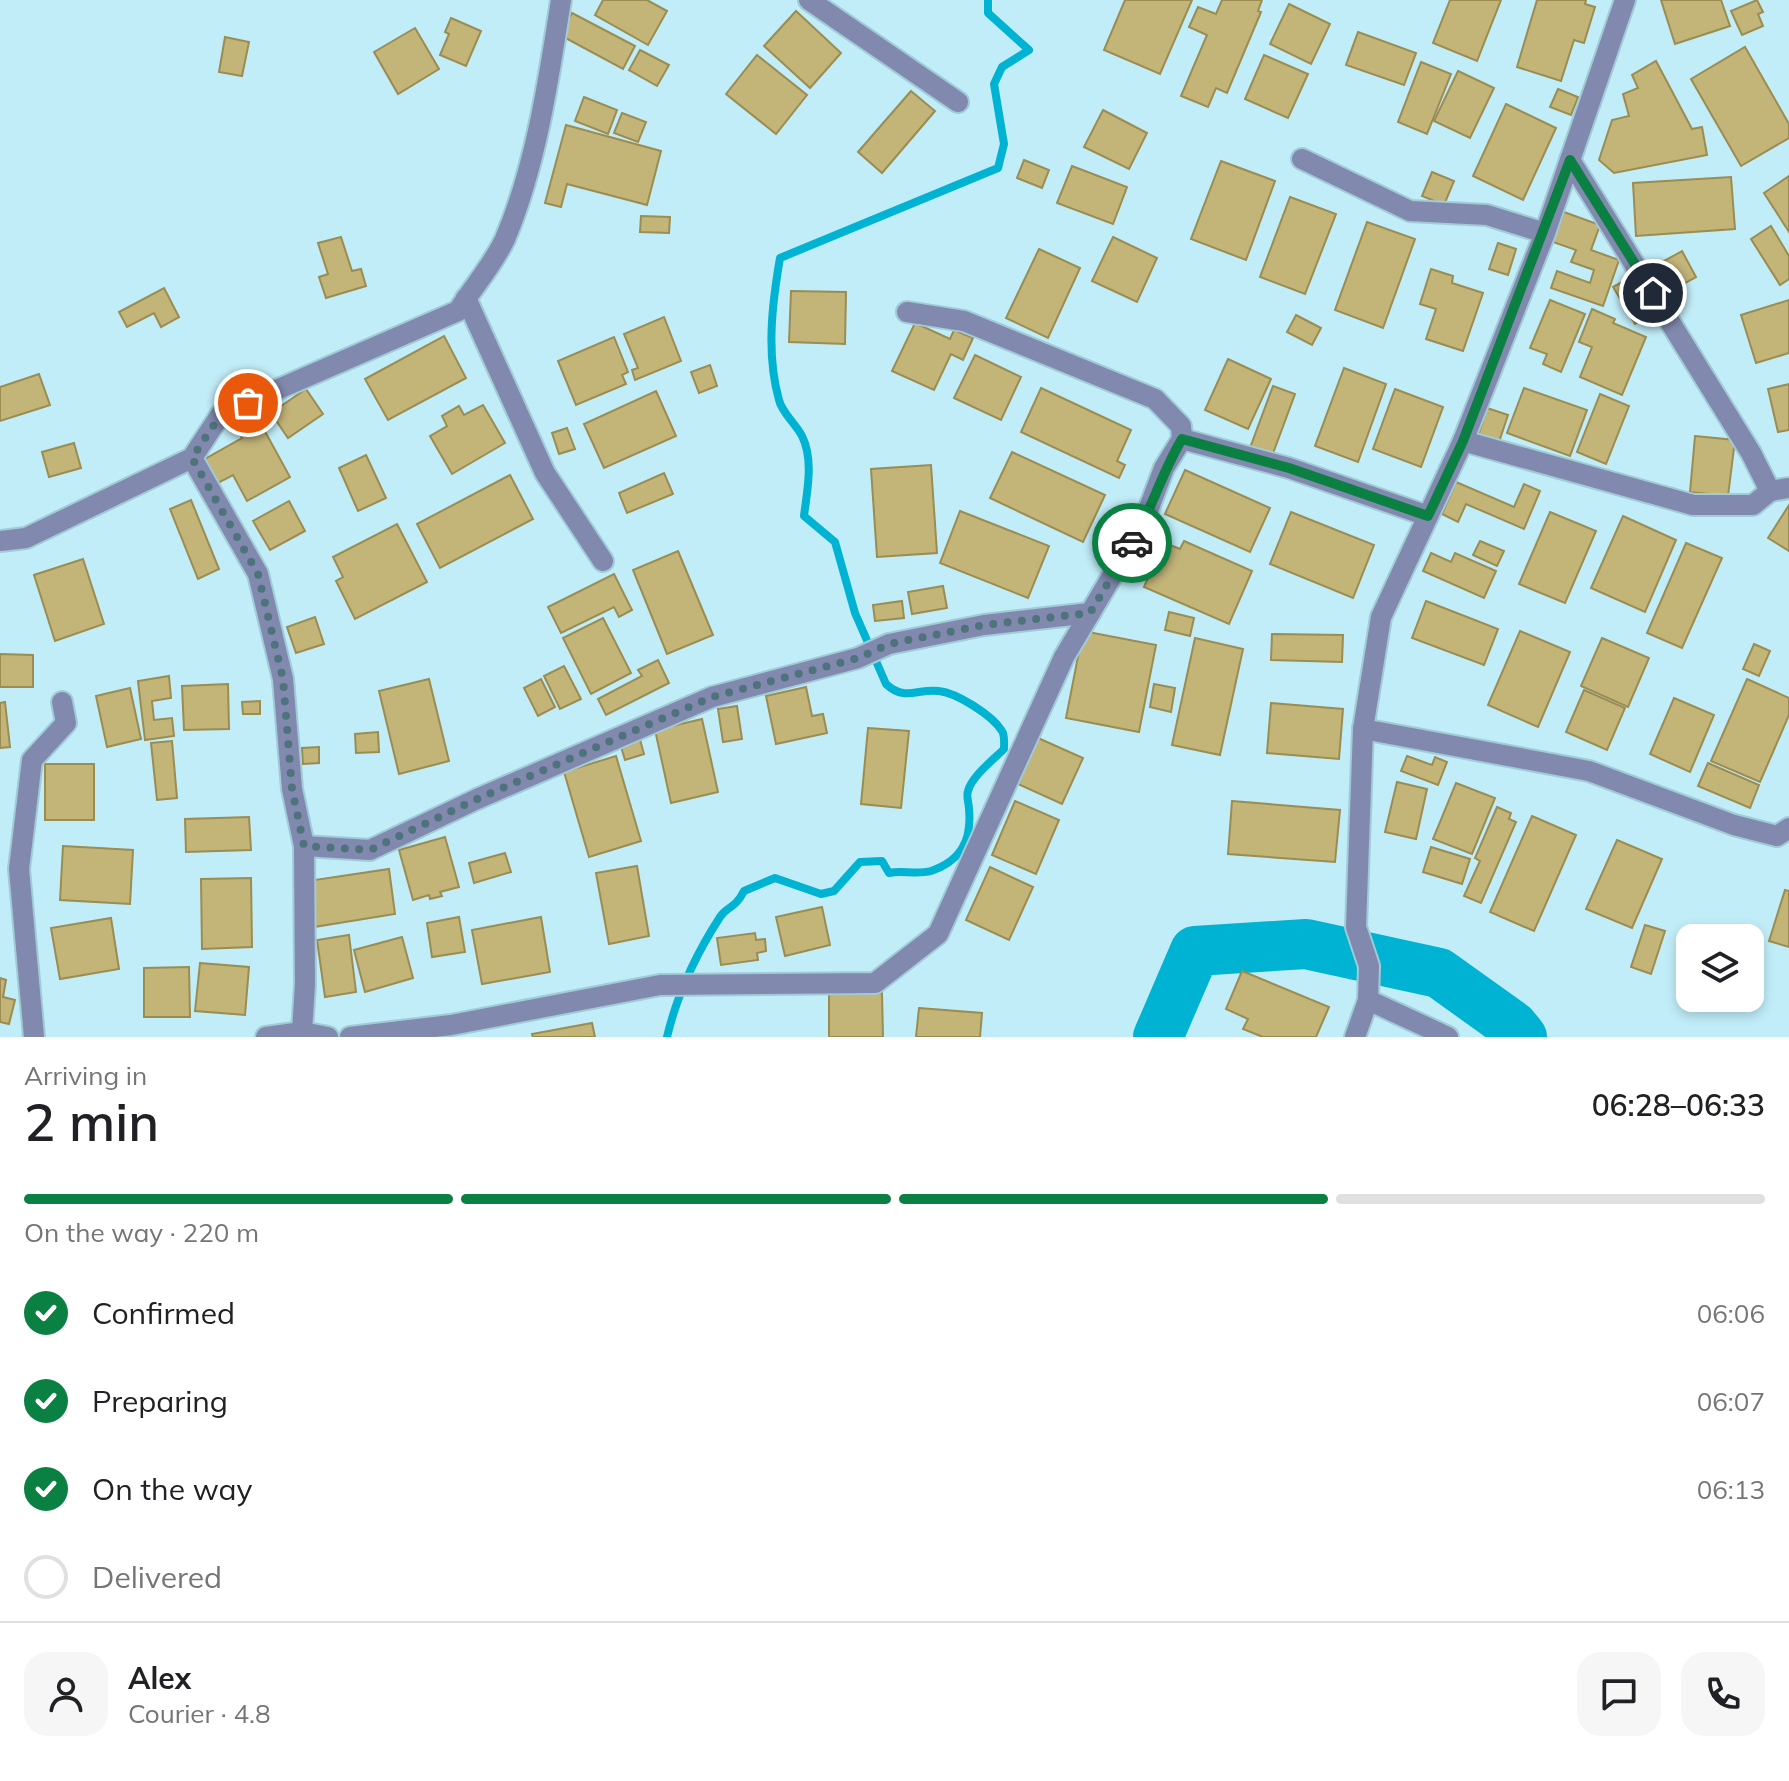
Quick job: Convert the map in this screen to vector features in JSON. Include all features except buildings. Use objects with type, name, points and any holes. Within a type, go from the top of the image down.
[{"type":"street","points":[[0,541],[26,538],[192,458],[221,414],[458,311],[505,239],[546,100],[561,0]]},
{"type":"street","points":[[809,0],[958,102]]},
{"type":"street","points":[[1355,1037],[1368,1000],[1369,966],[1356,927],[1363,729],[1381,617],[1463,441],[1545,233],[1625,0]]},
{"type":"street","points":[[1302,159],[1410,211],[1487,215],[1545,233]]},
{"type":"street","points":[[1463,441],[1693,505],[1753,505],[1779,490],[1751,453],[1570,160]]},
{"type":"street","points":[[466,298],[545,473],[603,561]]},
{"type":"street","points":[[350,1037],[451,1025],[660,985],[875,983],[938,934],[1064,657],[1143,524],[1164,468],[1182,439],[1181,426],[1155,399],[964,321],[907,312]]},
{"type":"street","points":[[1182,439],[1289,468],[1428,516]]},
{"type":"street","points":[[192,458],[258,574],[283,679],[292,789],[304,846],[305,984],[302,1032]]},
{"type":"street","points":[[304,846],[370,850],[477,799],[712,697],[858,658],[889,644],[984,625],[1090,613]]},
{"type":"street","points":[[34,1037],[19,869],[32,760],[66,723],[62,702]]},
{"type":"street","points":[[1363,729],[1589,771],[1734,825],[1777,836],[1789,828]]},
{"type":"street","points":[[1368,1000],[1448,1037]]},
{"type":"street","points":[[266,1037],[302,1032],[328,1037]]},
{"type":"waterway","points":[[667,1037],[682,990],[703,945],[720,917],[744,891],[775,878],[821,894],[834,891],[860,862],[882,861],[889,873],[925,872],[941,867],[957,855],[966,840],[969,830],[967,793],[970,785],[1004,749],[1002,731],[964,700],[939,691],[899,692],[886,684],[855,613],[835,542],[804,516],[808,455],[802,436],[781,405],[771,347],[780,258],[998,168],[1004,144],[994,84],[1002,67],[1029,50],[988,13],[988,0]]},
{"type":"waterway","points":[[1158,1037],[1195,951],[1306,944],[1439,973],[1513,1026],[1522,1037]]},
{"type":"way so far","points":[[248,403],[221,414],[192,458],[258,574],[283,679],[292,789],[304,846],[370,850],[477,799],[712,697],[858,658],[889,644],[984,625],[1090,613],[1132,543]]},
{"type":"route","points":[[1132,543],[1143,524],[1164,468],[1182,439],[1289,468],[1428,516],[1463,441],[1545,233],[1570,160],[1653,293]]}]
